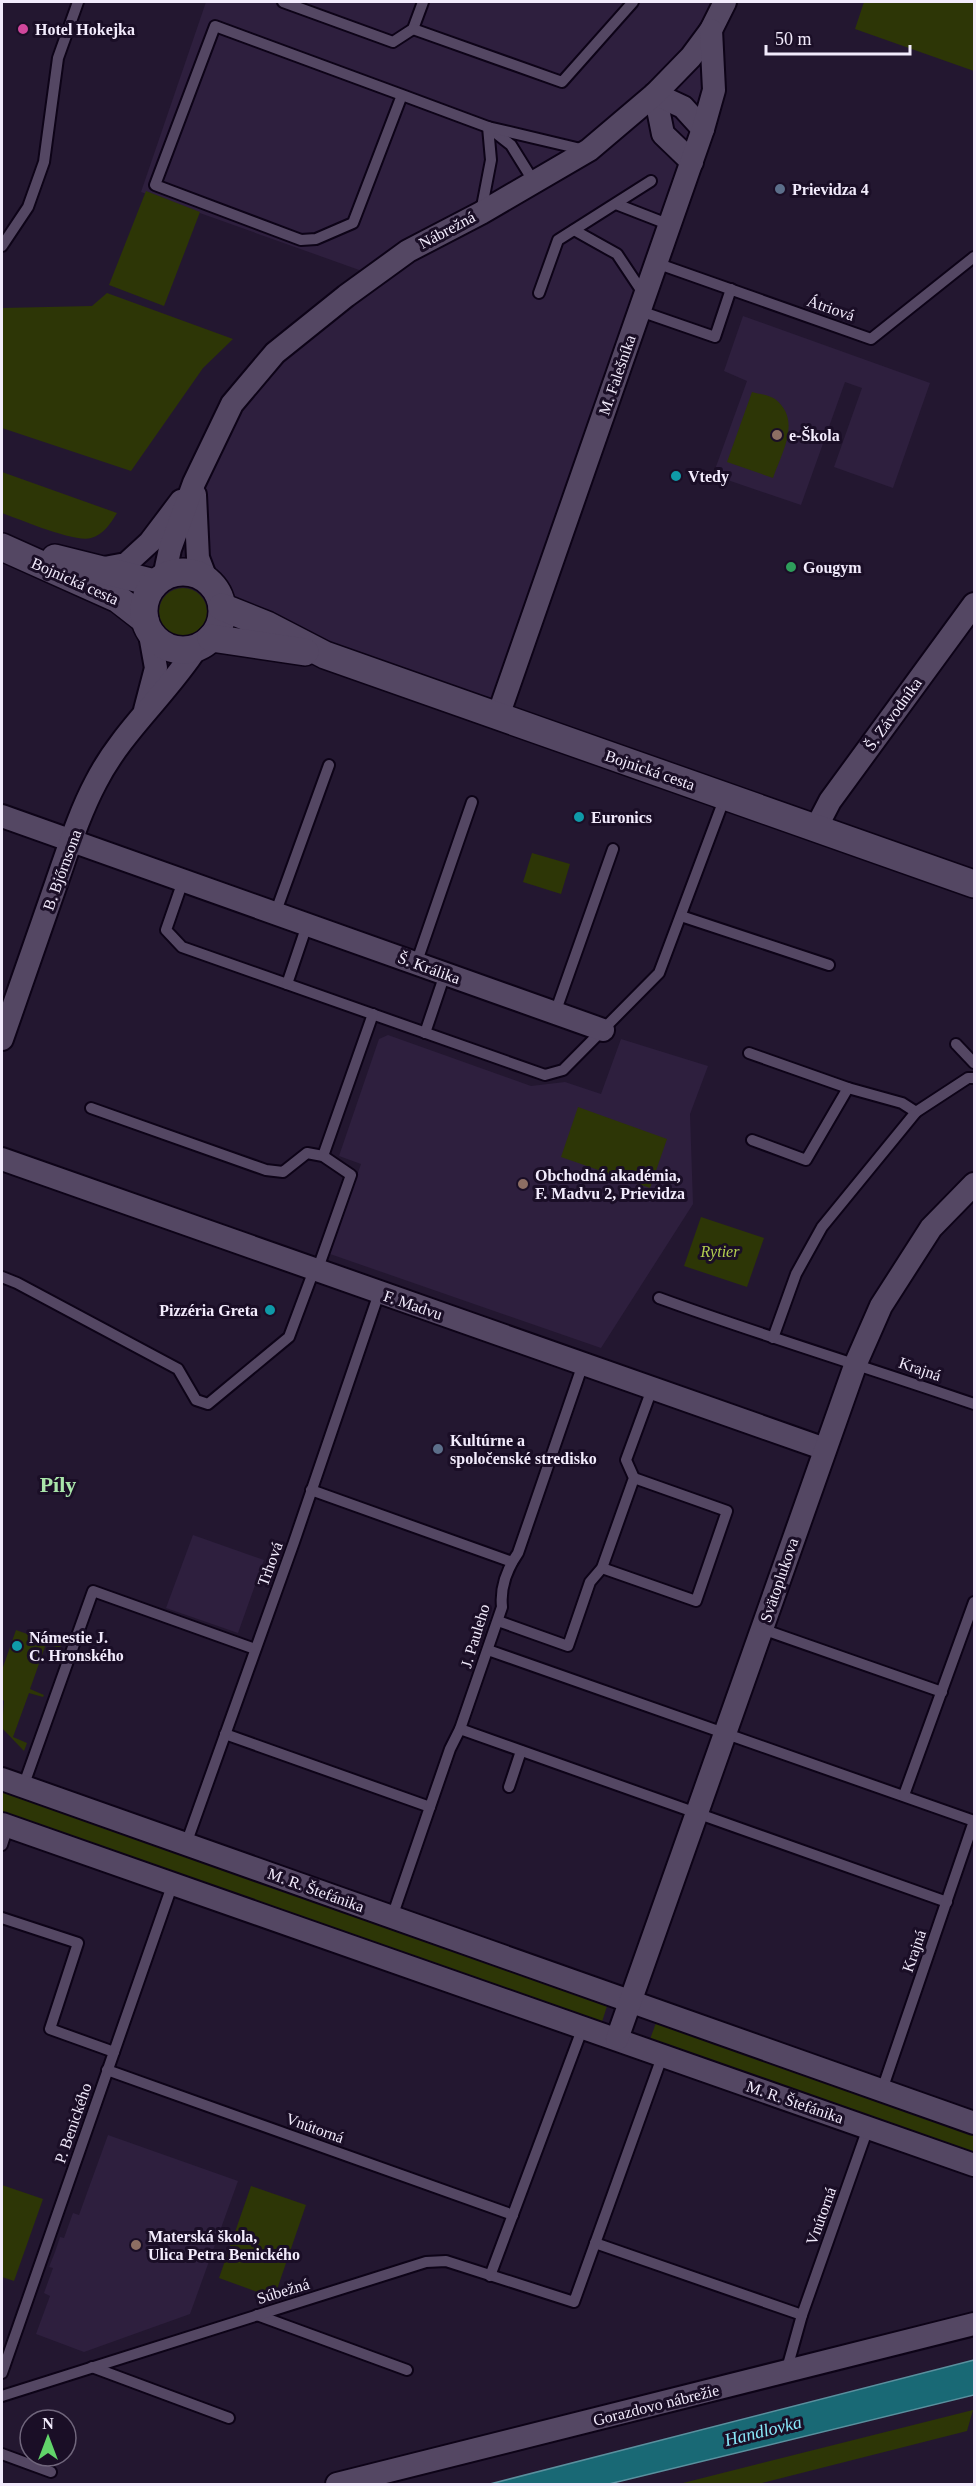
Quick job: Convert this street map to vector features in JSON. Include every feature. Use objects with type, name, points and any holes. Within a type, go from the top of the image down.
[{"type":"street","name":"Nábrežná","points":[[160,580],[194,483],[232,404],[275,353],[346,296],[408,251],[481,213],[589,150],[655,94],[691,57],[711,30],[725,2]]},
{"type":"street","name":"M. Falešníka","points":[[498,716],[703,129],[714,90],[711,30]]},
{"type":"street","points":[[655,94],[682,107],[703,129]]},
{"type":"street","points":[[655,94],[663,134],[692,162]]},
{"type":"street","name":"Nábrežná","points":[[98,569],[126,564],[150,542],[194,483]]},
{"type":"street","name":"Nábrežná","points":[[194,483],[198,558],[206,579]]},
{"type":"street","name":"Bojnická cesta","points":[[2,546],[118,599],[147,625],[155,638],[167,646],[181,650],[204,642],[325,655]]},
{"type":"street","name":"Bojnická cesta","points":[[2,546],[98,569],[160,580],[172,573],[190,572],[206,579]]},
{"type":"street","points":[[204,642],[219,626],[222,607],[217,591],[206,579]]},
{"type":"street","points":[[147,625],[146,600],[160,580]]},
{"type":"street","name":"Š. Závodníka","points":[[816,828],[830,801],[975,604]]},
{"type":"street","name":"Bojnická cesta","points":[[222,607],[267,625],[325,655],[975,884]]},
{"type":"street","name":"B. Bjőrnsona","points":[[144,712],[156,668],[147,625]]},
{"type":"street","name":"B. Bjőrnsona","points":[[2,1039],[71,841],[96,782],[144,712],[179,676],[204,642]]},
{"type":"street","name":"Š. Králika","points":[[2,816],[603,1030]]},
{"type":"street","name":"F. Madvu","points":[[2,1159],[825,1449]]},
{"type":"street","name":"Svätoplukova","points":[[631,2001],[856,1364],[881,1306],[931,1228],[975,1184]]},
{"type":"street","name":"M. R. Štefánika","points":[[12,1783],[975,2123]]},
{"type":"street","name":"M. R. Štefánika","points":[[4,1832],[172,1883],[662,2057],[975,2165]]},
{"type":"street","points":[[616,2039],[631,2001]]},
{"type":"street","name":"Gorazdovo nábrežie","points":[[337,2484],[975,2324]]},
{"type":"lane","points":[[2,246],[28,207],[44,162],[58,58],[78,2]]},
{"type":"lane","points":[[283,2],[393,42],[413,29],[423,2]]},
{"type":"lane","points":[[413,29],[562,82],[633,2]]},
{"type":"lane","points":[[402,95],[353,223],[315,239],[301,240],[155,185],[215,26],[402,95],[488,127],[589,150]]},
{"type":"lane","points":[[488,127],[511,145],[534,182]]},
{"type":"lane","points":[[481,213],[491,160],[488,127]]},
{"type":"lane","points":[[539,293],[558,240],[651,181]]},
{"type":"lane","points":[[616,204],[670,225]]},
{"type":"lane","points":[[574,230],[617,254],[642,304],[715,337],[731,289]]},
{"type":"lane","name":"Átriová","points":[[656,263],[871,339],[975,257]]},
{"type":"lane","points":[[275,914],[329,765]]},
{"type":"lane","points":[[183,881],[166,930],[182,947],[545,1075],[563,1070],[659,973],[725,796]]},
{"type":"lane","points":[[416,964],[472,802]]},
{"type":"lane","points":[[555,1013],[613,849]]},
{"type":"lane","points":[[681,916],[829,965]]},
{"type":"lane","points":[[287,984],[307,925]]},
{"type":"lane","points":[[425,1033],[445,974]]},
{"type":"lane","points":[[323,1156],[373,1014]]},
{"type":"lane","points":[[956,1044],[975,1063]]},
{"type":"lane","points":[[749,1053],[848,1088],[902,1103],[916,1112]]},
{"type":"lane","points":[[773,1338],[796,1274],[822,1227],[916,1112],[969,1078],[975,1078]]},
{"type":"lane","points":[[752,1140],[806,1160],[848,1088]]},
{"type":"lane","points":[[2,1277],[178,1369],[196,1400],[208,1404],[289,1337],[351,1175],[323,1156],[307,1153],[283,1172],[266,1170],[91,1108]]},
{"type":"lane","name":"Trhová","points":[[186,1844],[380,1293]]},
{"type":"lane","name":"Krajná","points":[[659,1298],[975,1404]]},
{"type":"lane","name":"J. Pauleho","points":[[392,1917],[450,1749],[460,1730],[498,1621],[502,1607],[500,1593],[518,1553],[583,1364]]},
{"type":"lane","points":[[498,1621],[568,1646],[590,1582],[602,1568],[634,1478],[626,1460],[652,1389]]},
{"type":"lane","points":[[602,1568],[696,1601],[727,1511],[634,1478]]},
{"type":"lane","points":[[312,1490],[512,1562]]},
{"type":"lane","points":[[12,1783],[93,1591],[255,1649]]},
{"type":"lane","points":[[904,1795],[975,1602]]},
{"type":"lane","points":[[762,1629],[942,1692]]},
{"type":"lane","points":[[488,1650],[974,1821]]},
{"type":"lane","points":[[460,1730],[947,1902]]},
{"type":"lane","points":[[225,1734],[430,1807]]},
{"type":"lane","points":[[509,1787],[521,1751]]},
{"type":"lane","name":"Krajná","points":[[882,2090],[974,1821]]},
{"type":"lane","name":"P. Benického","points":[[2,2373],[172,1883]]},
{"type":"lane","points":[[2,1918],[78,1943],[50,2029],[114,2052]]},
{"type":"lane","points":[[490,2276],[582,2027]]},
{"type":"lane","points":[[662,2057],[595,2243],[802,2315]]},
{"type":"lane","name":"Vnútorná","points":[[107,2070],[513,2215]]},
{"type":"lane","name":"Vnútorná","points":[[786,2372],[802,2315],[868,2128]]},
{"type":"lane","name":"Súbežná","points":[[2,2396],[426,2262],[446,2261],[574,2302],[595,2243]]},
{"type":"lane","points":[[257,2315],[408,2370]]},
{"type":"lane","points":[[92,2367],[229,2418]]},
{"type":"lane","points":[[2,2454],[51,2472]]},
{"type":"shaded area","points":[[206,2],[718,2],[704,101],[497,715],[238,618],[211,571],[191,510],[244,395],[376,276],[141,192]]},
{"type":"shaded area","name":"e-Škola","points":[[743,316],[930,383],[893,488],[834,467],[862,388],[845,382],[801,505],[713,475],[747,381],[724,371]]},
{"type":"shaded area","name":"Obchodná akadémia, F. Madvu 2, Prievidza","points":[[388,1035],[531,1086],[565,1082],[601,1094],[621,1039],[708,1066],[690,1114],[693,1204],[601,1348],[330,1254],[361,1164],[339,1156],[379,1039]]},
{"type":"shaded area","points":[[193,1535],[264,1560],[238,1633],[166,1608]]},
{"type":"shaded area","name":"Materská škola, Ulica Petra Benického","points":[[108,2135],[238,2181],[190,2314],[84,2352],[36,2334],[50,2296],[44,2293],[53,2268],[49,2267],[60,2237],[64,2238],[73,2213],[79,2215]]},
{"type":"green space","points":[[864,2],[974,2],[974,71],[855,29]]},
{"type":"green space","points":[[146,191],[200,212],[164,306],[109,285]]},
{"type":"green space","points":[[107,293],[233,339],[203,368],[131,471],[2,428],[2,308],[92,306]]},
{"type":"green space","points":[[752,392],[775,399],[783,407],[787,417],[788,437],[773,478],[727,462]]},
{"type":"green space","points":[[2,472],[117,513],[103,531],[91,538],[73,537],[33,525],[2,513]]},
{"type":"green space","points":[[178,588],[188,588],[200,595],[207,607],[207,617],[200,629],[188,636],[178,636],[163,625],[159,617],[159,607],[170,592]]},
{"type":"green space","points":[[532,853],[570,864],[561,894],[523,882]]},
{"type":"green space","points":[[578,1107],[667,1139],[650,1188],[561,1157]]},
{"type":"green space","name":"Rytier","points":[[701,1217],[764,1238],[747,1287],[684,1266]]},
{"type":"green space","points":[[16,1630],[61,1646],[60,1648],[46,1644],[30,1689],[44,1695],[43,1697],[29,1693],[13,1737],[27,1743],[24,1751],[2,1728],[4,1701],[2,1699],[2,1670]]},
{"type":"green space","points":[[2,1789],[608,2003],[601,2025],[2,1813]]},
{"type":"green space","points":[[657,2020],[974,2133],[974,2157],[649,2042]]},
{"type":"green space","points":[[2,2185],[43,2199],[14,2281],[2,2277]]},
{"type":"green space","points":[[251,2186],[306,2205],[274,2298],[219,2278]]},
{"type":"green space","points":[[973,2410],[967,2431],[758,2484],[679,2484]]},
{"type":"water","name":"Handlovka","points":[[974,2360],[974,2395],[609,2484],[490,2484]]},
{"type":"place","name":"Hotel Hokejka","points":[[23,29]]},
{"type":"place","name":"Prievidza 4","points":[[780,189]]},
{"type":"place","name":"e-Škola","points":[[777,435]]},
{"type":"place","name":"Vtedy","points":[[676,476]]},
{"type":"place","name":"Gougym","points":[[791,567]]},
{"type":"place","name":"Euronics","points":[[579,817]]},
{"type":"place","name":"Obchodná akadémia, F. Madvu 2, Prievidza","points":[[523,1184]]},
{"type":"place","name":"Pizzéria Greta","points":[[270,1310]]},
{"type":"place","name":"Kultúrne a spoločenské stredisko","points":[[438,1449]]},
{"type":"place","name":"Námestie J. C. Hronského","points":[[17,1646]]},
{"type":"place","name":"Materská škola, Ulica Petra Benického","points":[[136,2245]]},
{"type":"district","name":"Píly","points":[[58,1484]]}]
